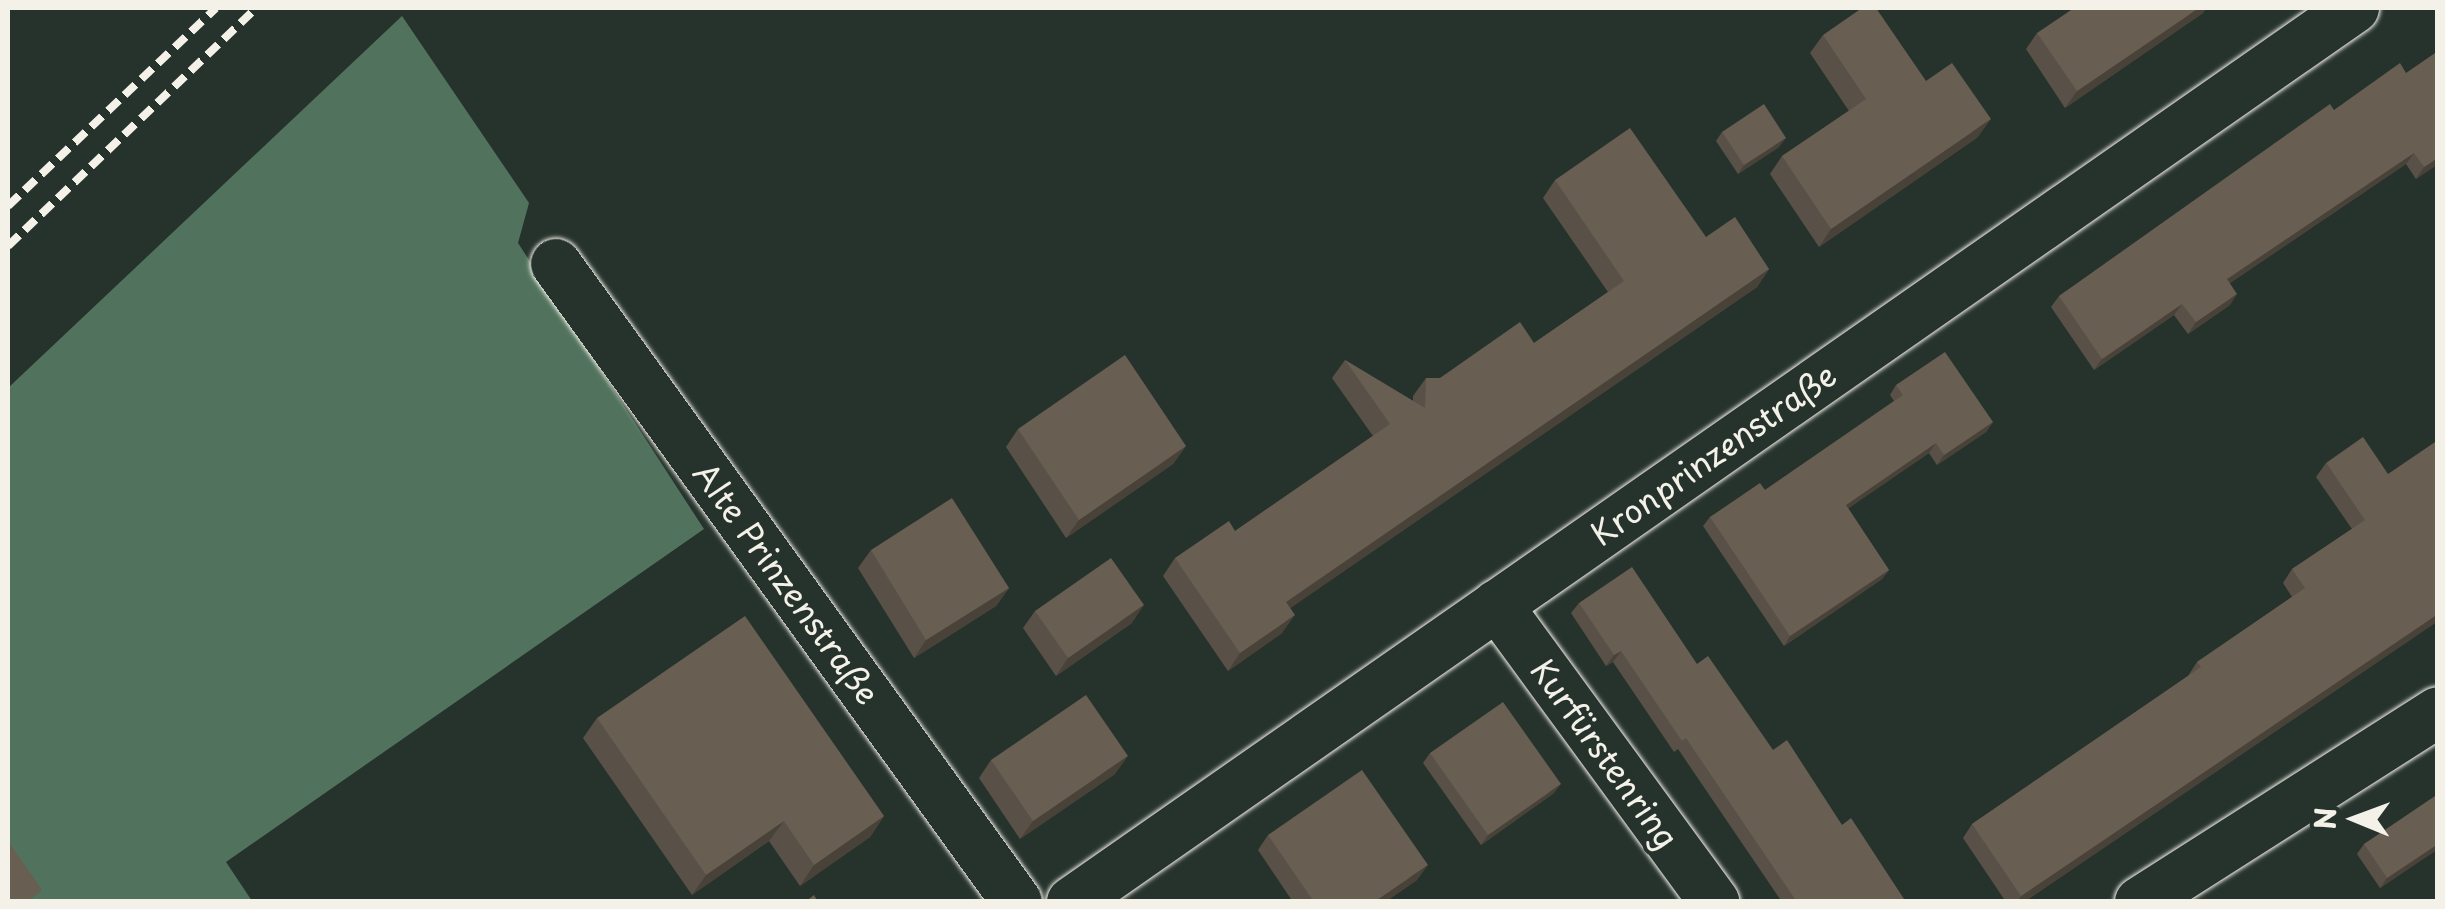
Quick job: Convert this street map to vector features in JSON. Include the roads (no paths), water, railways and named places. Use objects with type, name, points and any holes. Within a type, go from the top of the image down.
[{"type":"street","name":"Kronprinzenstraße","points":[[1072,902],[2354,8]]},
{"type":"street","name":"Alte Prinzenstraße","points":[[556,264],[1018,902]]},
{"type":"street","name":"Kurfürstenring","points":[[1497,605],[1714,902]]},
{"type":"street","points":[[2140,902],[2438,712]]},
{"type":"railway","points":[[8,206],[216,8]]},
{"type":"railway","points":[[8,246],[256,8]]}]
